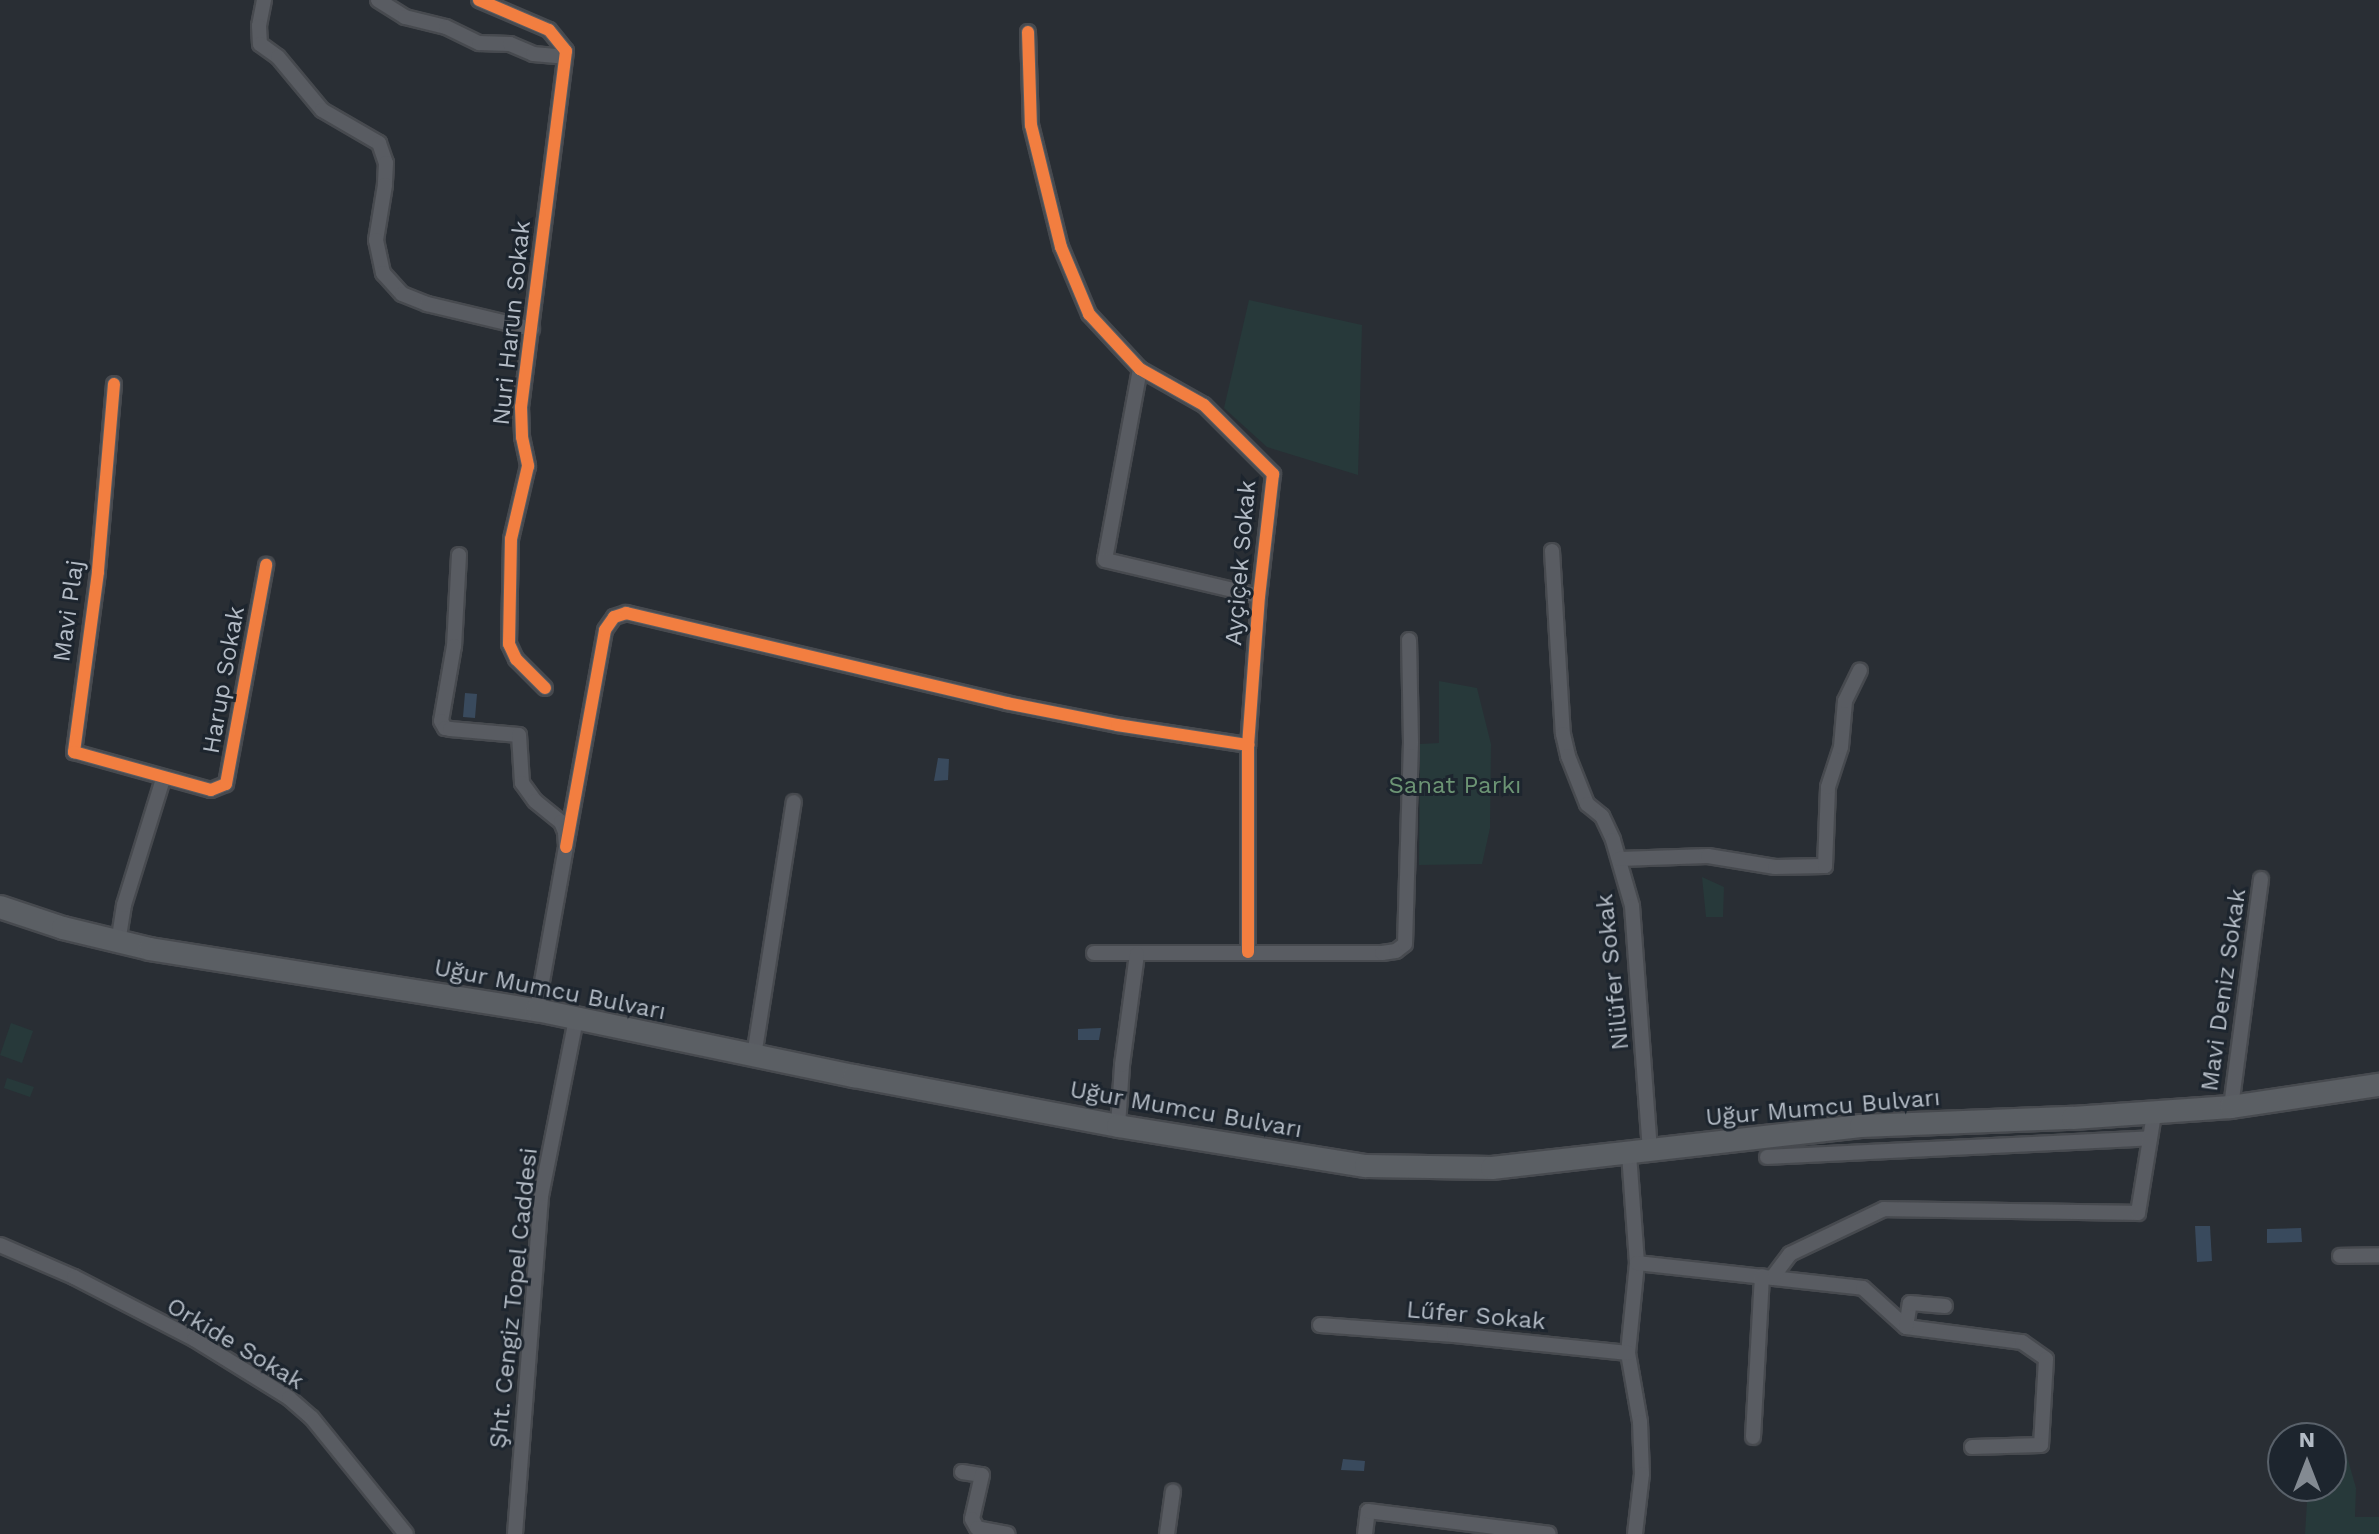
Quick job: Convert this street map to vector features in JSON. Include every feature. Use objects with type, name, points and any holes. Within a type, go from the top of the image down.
[{"type":"main road","name":"Uğur Mumcu Bulvarı","points":[[0,907],[118,943],[537,1010],[754,1056],[1118,1126],[1366,1166],[1425,1170],[1492,1168],[1861,1126],[2154,1114],[2231,1107],[2379,1085]]},
{"type":"street","name":"Nuri Harun Sokak","points":[[264,0],[259,26],[260,44],[278,57],[322,110],[379,143],[386,163],[376,240],[383,273],[402,294],[427,304],[532,329]]},
{"type":"street","points":[[378,0],[405,17],[446,27],[479,43],[510,44],[533,54],[565,57],[566,51],[549,30],[479,0]]},
{"type":"street","name":"Ayçiçek Sokak","points":[[1028,32],[1031,125],[1061,247],[1089,314],[1140,369],[1204,405],[1273,474],[1259,596],[1248,745],[1248,952]]},
{"type":"street","name":"Nuri Harun Sokak","points":[[545,688],[516,659],[509,644],[511,539],[528,466],[522,437],[521,407],[565,57]]},
{"type":"street","points":[[1140,369],[1105,560],[1259,596]]},
{"type":"street","name":"Mavi Plaj","points":[[114,384],[98,572],[74,752],[163,779]]},
{"type":"street","name":"Nilüfer Sokak","points":[[1552,551],[1563,734],[1568,756],[1587,804],[1602,816],[1619,859],[1632,906],[1639,1152],[1637,1263],[1628,1353],[1640,1435],[1642,1474],[1635,1534]]},
{"type":"street","points":[[459,555],[454,646],[441,721],[445,728],[450,729],[519,735],[522,783],[535,801],[561,822],[566,847]]},
{"type":"street","name":"Harup Sokak","points":[[163,779],[211,790],[220,788],[229,778],[266,565]]},
{"type":"street","points":[[537,1010],[554,895],[566,847],[605,630],[614,617],[626,613],[1006,703],[1117,725],[1248,745]]},
{"type":"street","points":[[1094,953],[1382,953],[1396,951],[1405,944],[1411,743],[1409,640]]},
{"type":"street","points":[[1619,859],[1708,856],[1775,867],[1825,866],[1828,787],[1841,747],[1845,701],[1860,670]]},
{"type":"street","points":[[118,943],[124,905],[163,779]]},
{"type":"street","points":[[754,1056],[794,802]]},
{"type":"street","name":"Mavi Deniz Sokak","points":[[2231,1107],[2261,879]]},
{"type":"street","points":[[1118,1126],[1122,1065],[1137,954]]},
{"type":"street","name":"Şht. Cengiz Topel Caddesi","points":[[515,1534],[541,1196],[576,1020]]},
{"type":"street","points":[[1753,1437],[1767,1277],[1790,1254],[1884,1209],[2138,1213],[2154,1114]]},
{"type":"street","points":[[1767,1157],[2150,1138]]},
{"type":"street","name":"Orkide Sokak","points":[[0,1245],[74,1277],[194,1339],[289,1398],[312,1418],[406,1534]]},
{"type":"street","points":[[2340,1256],[2379,1255]]},
{"type":"street","points":[[1637,1263],[1863,1288],[1906,1327],[2022,1342],[2046,1359],[2041,1445],[1972,1447]]},
{"type":"street","points":[[1906,1327],[1910,1303],[1945,1306]]},
{"type":"street","name":"Lűfer Sokak","points":[[1320,1325],[1628,1353]]},
{"type":"street","points":[[962,1472],[982,1475],[972,1519],[977,1528],[1007,1534]]},
{"type":"street","points":[[1167,1534],[1173,1491]]},
{"type":"street","points":[[1365,1534],[1368,1511],[1549,1534]]},
{"type":"green space","points":[[1249,300],[1362,325],[1358,475],[1267,447],[1224,408]]},
{"type":"green space","name":"Sanat Parkı","points":[[1439,681],[1477,688],[1491,744],[1490,828],[1482,864],[1419,865],[1420,744],[1439,743]]},
{"type":"green space","points":[[1702,877],[1724,887],[1723,917],[1706,917]]},
{"type":"green space","points":[[11,1023],[33,1031],[22,1063],[0,1055]]},
{"type":"green space","points":[[7,1078],[34,1087],[30,1097],[4,1088]]},
{"type":"green space","points":[[2347,1456],[2356,1488],[2355,1517],[2379,1517],[2379,1534],[2305,1534],[2307,1502],[2347,1502]]},
{"type":"water","points":[[465,693],[477,694],[475,718],[463,717]]},
{"type":"water","points":[[938,758],[949,759],[948,780],[934,781]]},
{"type":"water","points":[[1101,1028],[1099,1040],[1078,1040],[1078,1029]]},
{"type":"water","points":[[2195,1226],[2210,1226],[2212,1261],[2197,1262]]},
{"type":"water","points":[[2301,1228],[2302,1242],[2267,1243],[2267,1229]]},
{"type":"water","points":[[1343,1459],[1365,1461],[1364,1471],[1341,1470]]},
{"type":"cycle path","points":[[479,0],[549,30],[566,51],[521,407],[522,437],[528,466],[511,539],[509,644],[516,659],[545,688]]},
{"type":"cycle path","points":[[1028,32],[1031,125],[1061,247],[1089,314],[1140,369],[1204,405],[1273,474],[1259,596],[1248,745],[1248,952]]},
{"type":"cycle path","points":[[114,384],[98,572],[74,752],[211,790],[226,784],[266,565]]},
{"type":"cycle path","points":[[566,847],[605,630],[614,617],[626,613],[1006,703],[1117,725],[1248,745]]}]
